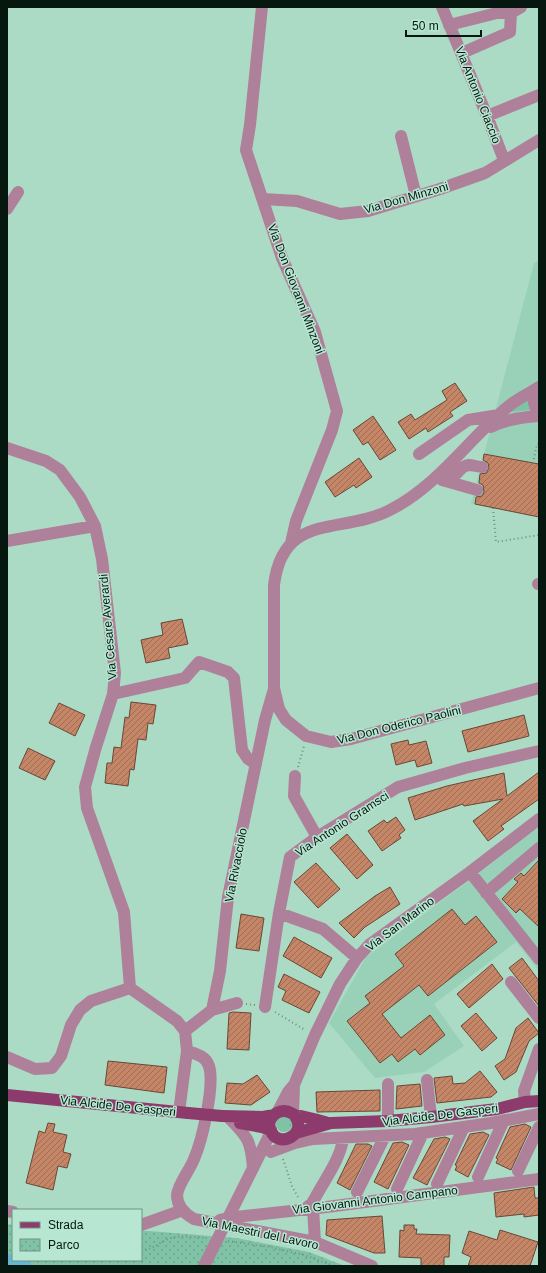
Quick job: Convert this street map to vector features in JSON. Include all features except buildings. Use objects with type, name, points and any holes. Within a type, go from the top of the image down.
[{"type":"main road","name":"Via Alcide De Gasperi","points":[[525,1102],[539,1093]]},
{"type":"main road","name":"Via Alcide De Gasperi","points":[[7,1095],[225,1116],[263,1117],[275,1114]]},
{"type":"main road","name":"Via Alcide De Gasperi","points":[[292,1136],[331,1124],[392,1121],[431,1117],[497,1109],[525,1102],[539,1101]]},
{"type":"main road","points":[[284,1111],[294,1115],[298,1124],[292,1136],[280,1139],[276,1137],[271,1131],[270,1122],[275,1114],[284,1111]]},
{"type":"main road","name":"Via Alcide De Gasperi","points":[[294,1115],[331,1124]]},
{"type":"main road","name":"Via Alcide De Gasperi","points":[[225,1116],[242,1124],[253,1124],[271,1131]]},
{"type":"street","name":"Via Don Giovanni Minzoni","points":[[262,7],[246,150],[282,258],[315,332],[337,412],[332,430],[296,521],[291,543]]},
{"type":"street","name":"Via Antonio Ciaccio","points":[[442,7],[462,53],[504,160]]},
{"type":"street","points":[[449,25],[516,10],[510,32],[462,53]]},
{"type":"street","points":[[487,116],[539,95]]},
{"type":"street","points":[[401,136],[416,196]]},
{"type":"street","name":"Via Don Minzoni","points":[[263,199],[297,201],[340,214],[368,211],[440,189],[485,173],[539,140]]},
{"type":"street","points":[[7,209],[18,192]]},
{"type":"street","points":[[539,388],[534,395],[533,400],[534,405],[539,412]]},
{"type":"street","name":"Via Don Oderico Paolini","points":[[539,388],[511,404],[439,475],[412,496],[388,511],[373,517],[317,529],[306,533],[291,543],[282,555],[276,569],[275,577],[274,688],[279,709],[286,720],[306,736],[331,742],[351,739],[539,688]]},
{"type":"street","points":[[419,454],[468,420],[499,415]]},
{"type":"street","points":[[480,433],[501,422],[528,416],[539,416]]},
{"type":"street","name":"Via Cesare Averardi","points":[[7,448],[46,461],[60,470],[80,497],[95,526],[102,559],[115,673],[114,694],[96,747],[85,787],[87,808],[124,912],[130,988]]},
{"type":"street","points":[[439,475],[454,476],[464,466],[470,465],[482,467]]},
{"type":"street","points":[[439,475],[477,490]]},
{"type":"street","points":[[7,541],[95,526]]},
{"type":"street","points":[[114,694],[185,678],[198,662],[228,672],[234,678],[242,750],[248,759],[256,764]]},
{"type":"street","name":"Via Rivacciolo","points":[[212,1010],[220,971],[228,897],[265,720],[274,688]]},
{"type":"street","name":"Via Antonio Gramsci","points":[[265,1006],[279,912],[290,857],[317,837],[398,787],[465,768],[539,751]]},
{"type":"street","points":[[295,776],[294,796],[317,837]]},
{"type":"street","name":"Via San Marino","points":[[275,1114],[294,1085],[315,1035],[340,984],[357,958],[370,944],[470,872],[539,819]]},
{"type":"street","points":[[486,893],[539,848]]},
{"type":"street","points":[[470,872],[539,959]]},
{"type":"street","points":[[279,912],[323,929],[357,958]]},
{"type":"street","points":[[511,982],[539,1018]]},
{"type":"street","points":[[7,1057],[35,1069],[52,1068],[61,1056],[71,1025],[80,1010],[90,1001],[130,988],[177,1021],[185,1031],[187,1051],[184,1112]]},
{"type":"street","points":[[185,1031],[212,1010],[237,1003]]},
{"type":"street","points":[[525,1102],[524,1091],[539,1049]]},
{"type":"street","points":[[142,1225],[183,1210],[178,1201],[178,1190],[194,1159],[204,1130],[210,1087],[209,1065],[200,1055],[187,1051]]},
{"type":"street","points":[[427,1080],[431,1117]]},
{"type":"street","name":"Via San Marino","points":[[294,1085],[294,1115]]},
{"type":"street","points":[[391,1085],[392,1121]]},
{"type":"street","points":[[275,1151],[313,1139],[343,1139],[423,1133],[539,1114]]},
{"type":"street","points":[[225,1116],[244,1133],[249,1141],[253,1168]]},
{"type":"street","points":[[478,1177],[504,1120]]},
{"type":"street","points":[[437,1184],[464,1127]]},
{"type":"street","points":[[518,1171],[539,1127]]},
{"type":"street","points":[[204,1266],[271,1131]]},
{"type":"street","points":[[397,1189],[423,1133]]},
{"type":"street","points":[[253,1168],[292,1136]]},
{"type":"street","points":[[357,1192],[385,1136]]},
{"type":"street","points":[[315,1242],[311,1205],[338,1156],[343,1139]]},
{"type":"street","name":"Via Giovanni Antonio Campano","points":[[211,1222],[311,1205],[327,1207],[539,1179]]},
{"type":"street","name":"Via Maestri del Lavoro","points":[[183,1210],[194,1219],[315,1242],[372,1266]]},
{"type":"path","points":[[533,463],[537,444],[539,444]]},
{"type":"path","points":[[493,508],[496,542],[539,535]]},
{"type":"path","points":[[295,776],[304,746]]},
{"type":"path","points":[[237,1003],[265,1006],[315,1035]]},
{"type":"path","points":[[275,1151],[292,1186],[311,1205]]},
{"type":"path","points":[[142,1250],[150,1250],[169,1239],[178,1236],[212,1239]]},
{"type":"path","points":[[227,1241],[270,1247],[304,1255],[334,1266]]},
{"type":"shaded area","points":[[539,260],[539,517],[471,504],[534,263]]},
{"type":"shaded area","points":[[539,827],[539,971],[516,942],[434,1004],[464,1046],[424,1072],[375,1078],[329,1023],[366,957]]},
{"type":"green space","points":[[529,398],[531,410],[507,412]]},
{"type":"green space","points":[[284,1116],[290,1118],[292,1124],[290,1130],[284,1132],[278,1130],[276,1124],[278,1118]]},
{"type":"green space","points":[[7,1224],[12,1225],[12,1261],[142,1261],[142,1231],[149,1231],[236,1238],[309,1252],[345,1266],[7,1266]]},
{"type":"waterway","points":[[7,1263],[22,1266]]}]
